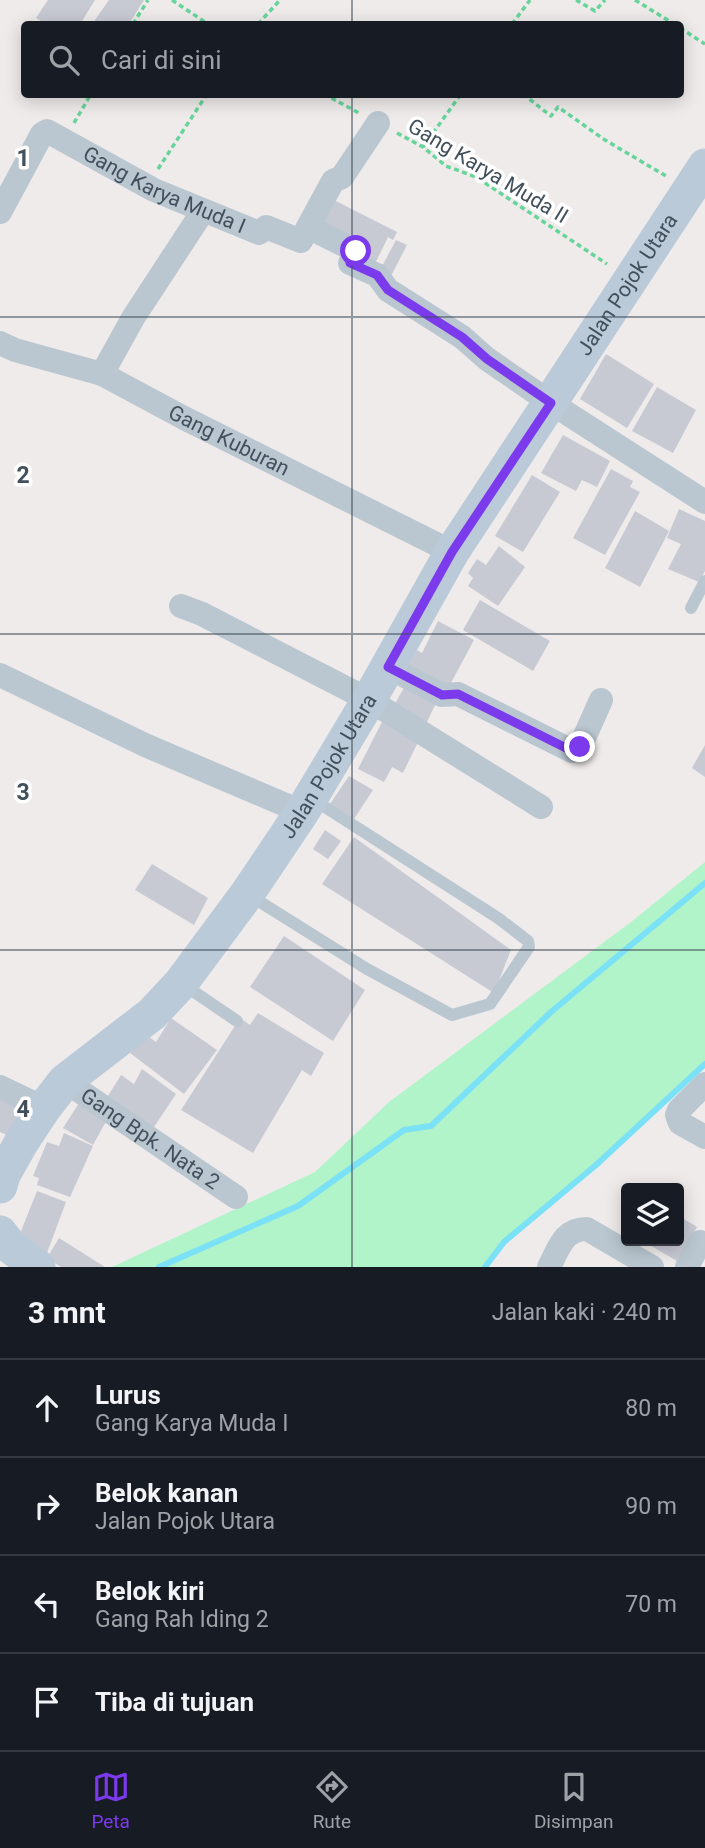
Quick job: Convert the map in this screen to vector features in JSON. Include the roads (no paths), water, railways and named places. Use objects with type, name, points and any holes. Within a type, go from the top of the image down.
[{"type":"main road","name":"Jalan Pojok Utara","points":[[0,1186],[15,1154],[65,1081],[152,1014],[181,983],[247,894],[306,805],[369,700],[452,552],[697,178]]},
{"type":"main road","points":[[0,1233],[11,1247],[38,1267]]},
{"type":"street","points":[[378,123],[342,177],[333,181],[308,227],[356,251],[350,263],[377,275],[388,290],[462,337],[487,359],[705,502]]},
{"type":"street","name":"Gang Karya Muda I","points":[[2,204],[44,131],[147,187],[259,233],[266,227],[301,241],[308,227]]},
{"type":"street","points":[[102,374],[133,318],[204,211]]},
{"type":"street","name":"Gang Kuburan","points":[[0,343],[102,374],[452,552]]},
{"type":"street","points":[[181,606],[202,614],[369,700],[541,807]]},
{"type":"street","points":[[388,667],[442,695],[458,694],[572,751],[580,747],[601,700]]},
{"type":"street","points":[[0,675],[145,745],[306,805]]},
{"type":"street","name":"Gang Bpk. Nata 2","points":[[65,1081],[236,1197]]},
{"type":"street","points":[[705,1084],[677,1115],[680,1123],[705,1137]]},
{"type":"street","points":[[0,1087],[44,1108]]},
{"type":"street","points":[[549,1267],[568,1233],[587,1228],[652,1267]]},
{"type":"street","points":[[687,1267],[700,1242]]},
{"type":"lane","points":[[691,608],[705,581]]},
{"type":"lane","points":[[247,894],[367,969],[452,1015],[471,1012],[490,1004],[529,947],[525,938],[498,918],[306,805]]},
{"type":"lane","points":[[181,983],[237,1021]]},
{"type":"waterway","points":[[159,1267],[298,1206],[404,1130],[431,1126],[551,1012],[705,883]]},
{"type":"waterway","points":[[485,1267],[504,1242],[596,1165],[705,1064]]}]
